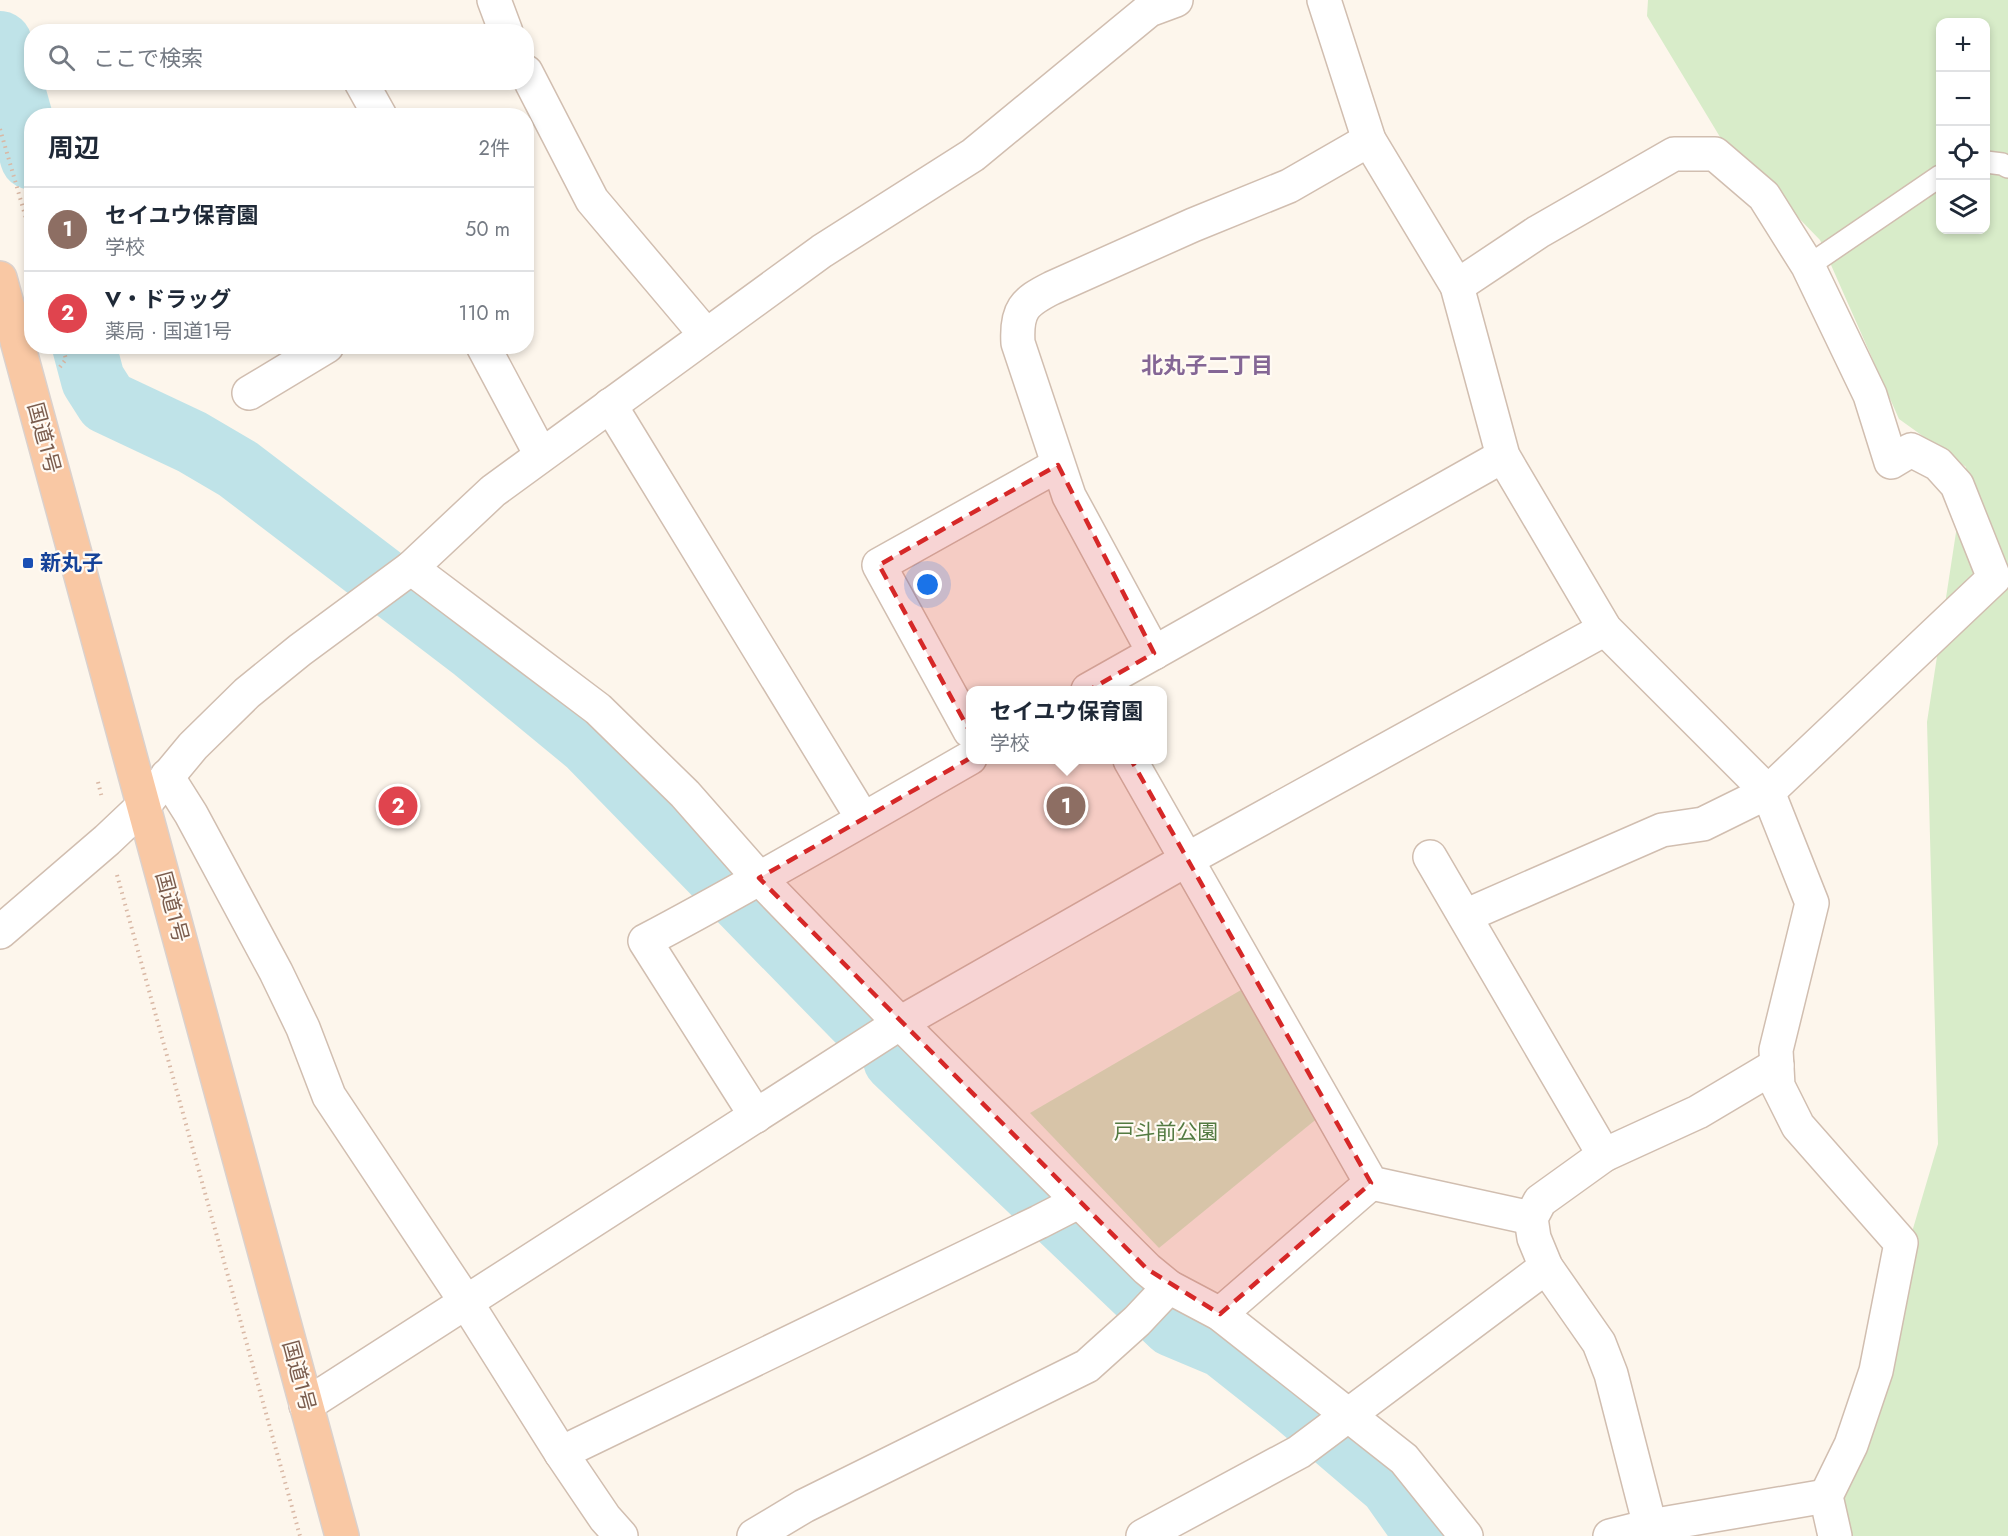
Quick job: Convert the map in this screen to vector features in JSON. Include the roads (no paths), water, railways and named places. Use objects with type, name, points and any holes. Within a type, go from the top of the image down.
[{"type":"highway","name":"国道1号","points":[[0,278],[342,1536]]},
{"type":"street","points":[[494,0],[503,24]]},
{"type":"street","points":[[1324,0],[1369,140],[1457,286],[1503,456],[1605,629],[1768,792],[1812,903],[1776,1050],[1778,1086],[1798,1126],[1902,1243],[1876,1371],[1851,1445],[1826,1496],[1835,1536]]},
{"type":"street","points":[[0,932],[144,805],[193,746],[248,693],[300,650],[395,580],[493,491],[822,251],[973,155],[1156,3]]},
{"type":"street","points":[[534,88],[592,200],[706,335]]},
{"type":"street","points":[[365,90],[376,108]]},
{"type":"street","points":[[1154,653],[1069,496],[1018,343],[1017,324],[1023,309],[1033,297],[1193,225],[1289,186],[1369,140]]},
{"type":"street","points":[[1457,286],[1539,232],[1674,154],[1716,154],[1764,196],[1808,266],[1870,395],[1891,462],[1911,450],[1938,464],[1957,485],[1994,578],[1768,792],[1703,824],[1662,830],[1465,916]]},
{"type":"street","points":[[249,393],[314,354]]},
{"type":"street","points":[[487,354],[542,455]]},
{"type":"street","points":[[610,405],[863,819]]},
{"type":"street","points":[[1097,686],[1503,456]]},
{"type":"street","points":[[966,724],[879,565],[1058,465]]},
{"type":"street","points":[[395,580],[597,709],[685,794],[743,888],[900,1023],[1147,1269],[1170,1287],[1220,1314],[1404,1459],[1466,1536]]},
{"type":"street","points":[[306,1405],[900,1023],[1186,860],[1605,629]]},
{"type":"street","points":[[756,1116],[645,941],[743,888],[966,760]]},
{"type":"street","points":[[1133,764],[1371,1183],[1531,1218]]},
{"type":"street","points":[[167,776],[191,814],[276,972],[303,1028],[329,1096],[466,1302],[561,1453],[605,1518],[621,1536]]},
{"type":"street","points":[[1430,857],[1604,1155]]},
{"type":"street","points":[[1650,1526],[1607,1364],[1599,1343],[1546,1267],[1534,1238],[1531,1218],[1540,1201],[1604,1155],[1698,1112],[1777,1065]]},
{"type":"street","points":[[1220,1314],[1371,1183]]},
{"type":"street","points":[[561,1453],[1078,1202]]},
{"type":"street","points":[[1143,1536],[1299,1452],[1546,1267]]},
{"type":"street","points":[[754,1536],[804,1506],[1087,1366],[1137,1321],[1170,1287]]},
{"type":"street","points":[[1610,1536],[1650,1526],[1826,1496]]},
{"type":"lane","points":[[1990,162],[2008,167]]},
{"type":"lane","points":[[1808,266],[1936,179]]},
{"type":"waterway","points":[[0,43],[24,129]]},
{"type":"waterway","points":[[86,354],[93,380],[107,402],[192,442],[238,469],[474,649],[588,743],[858,1020]]},
{"type":"waterway","points":[[895,1060],[1173,1325],[1223,1346],[1295,1403],[1391,1485],[1427,1536]]},
{"type":"place","name":"新丸子","points":[[28,563]]},
{"type":"place","name":"V・ドラッグ","points":[[398,806]]},
{"type":"place","name":"セイユウ保育園","points":[[1066,806]]},
{"type":"district","name":"北丸子二丁目","points":[[1207,365]]},
{"type":"park label","name":"戸斗前公園","points":[[1166,1132]]}]
